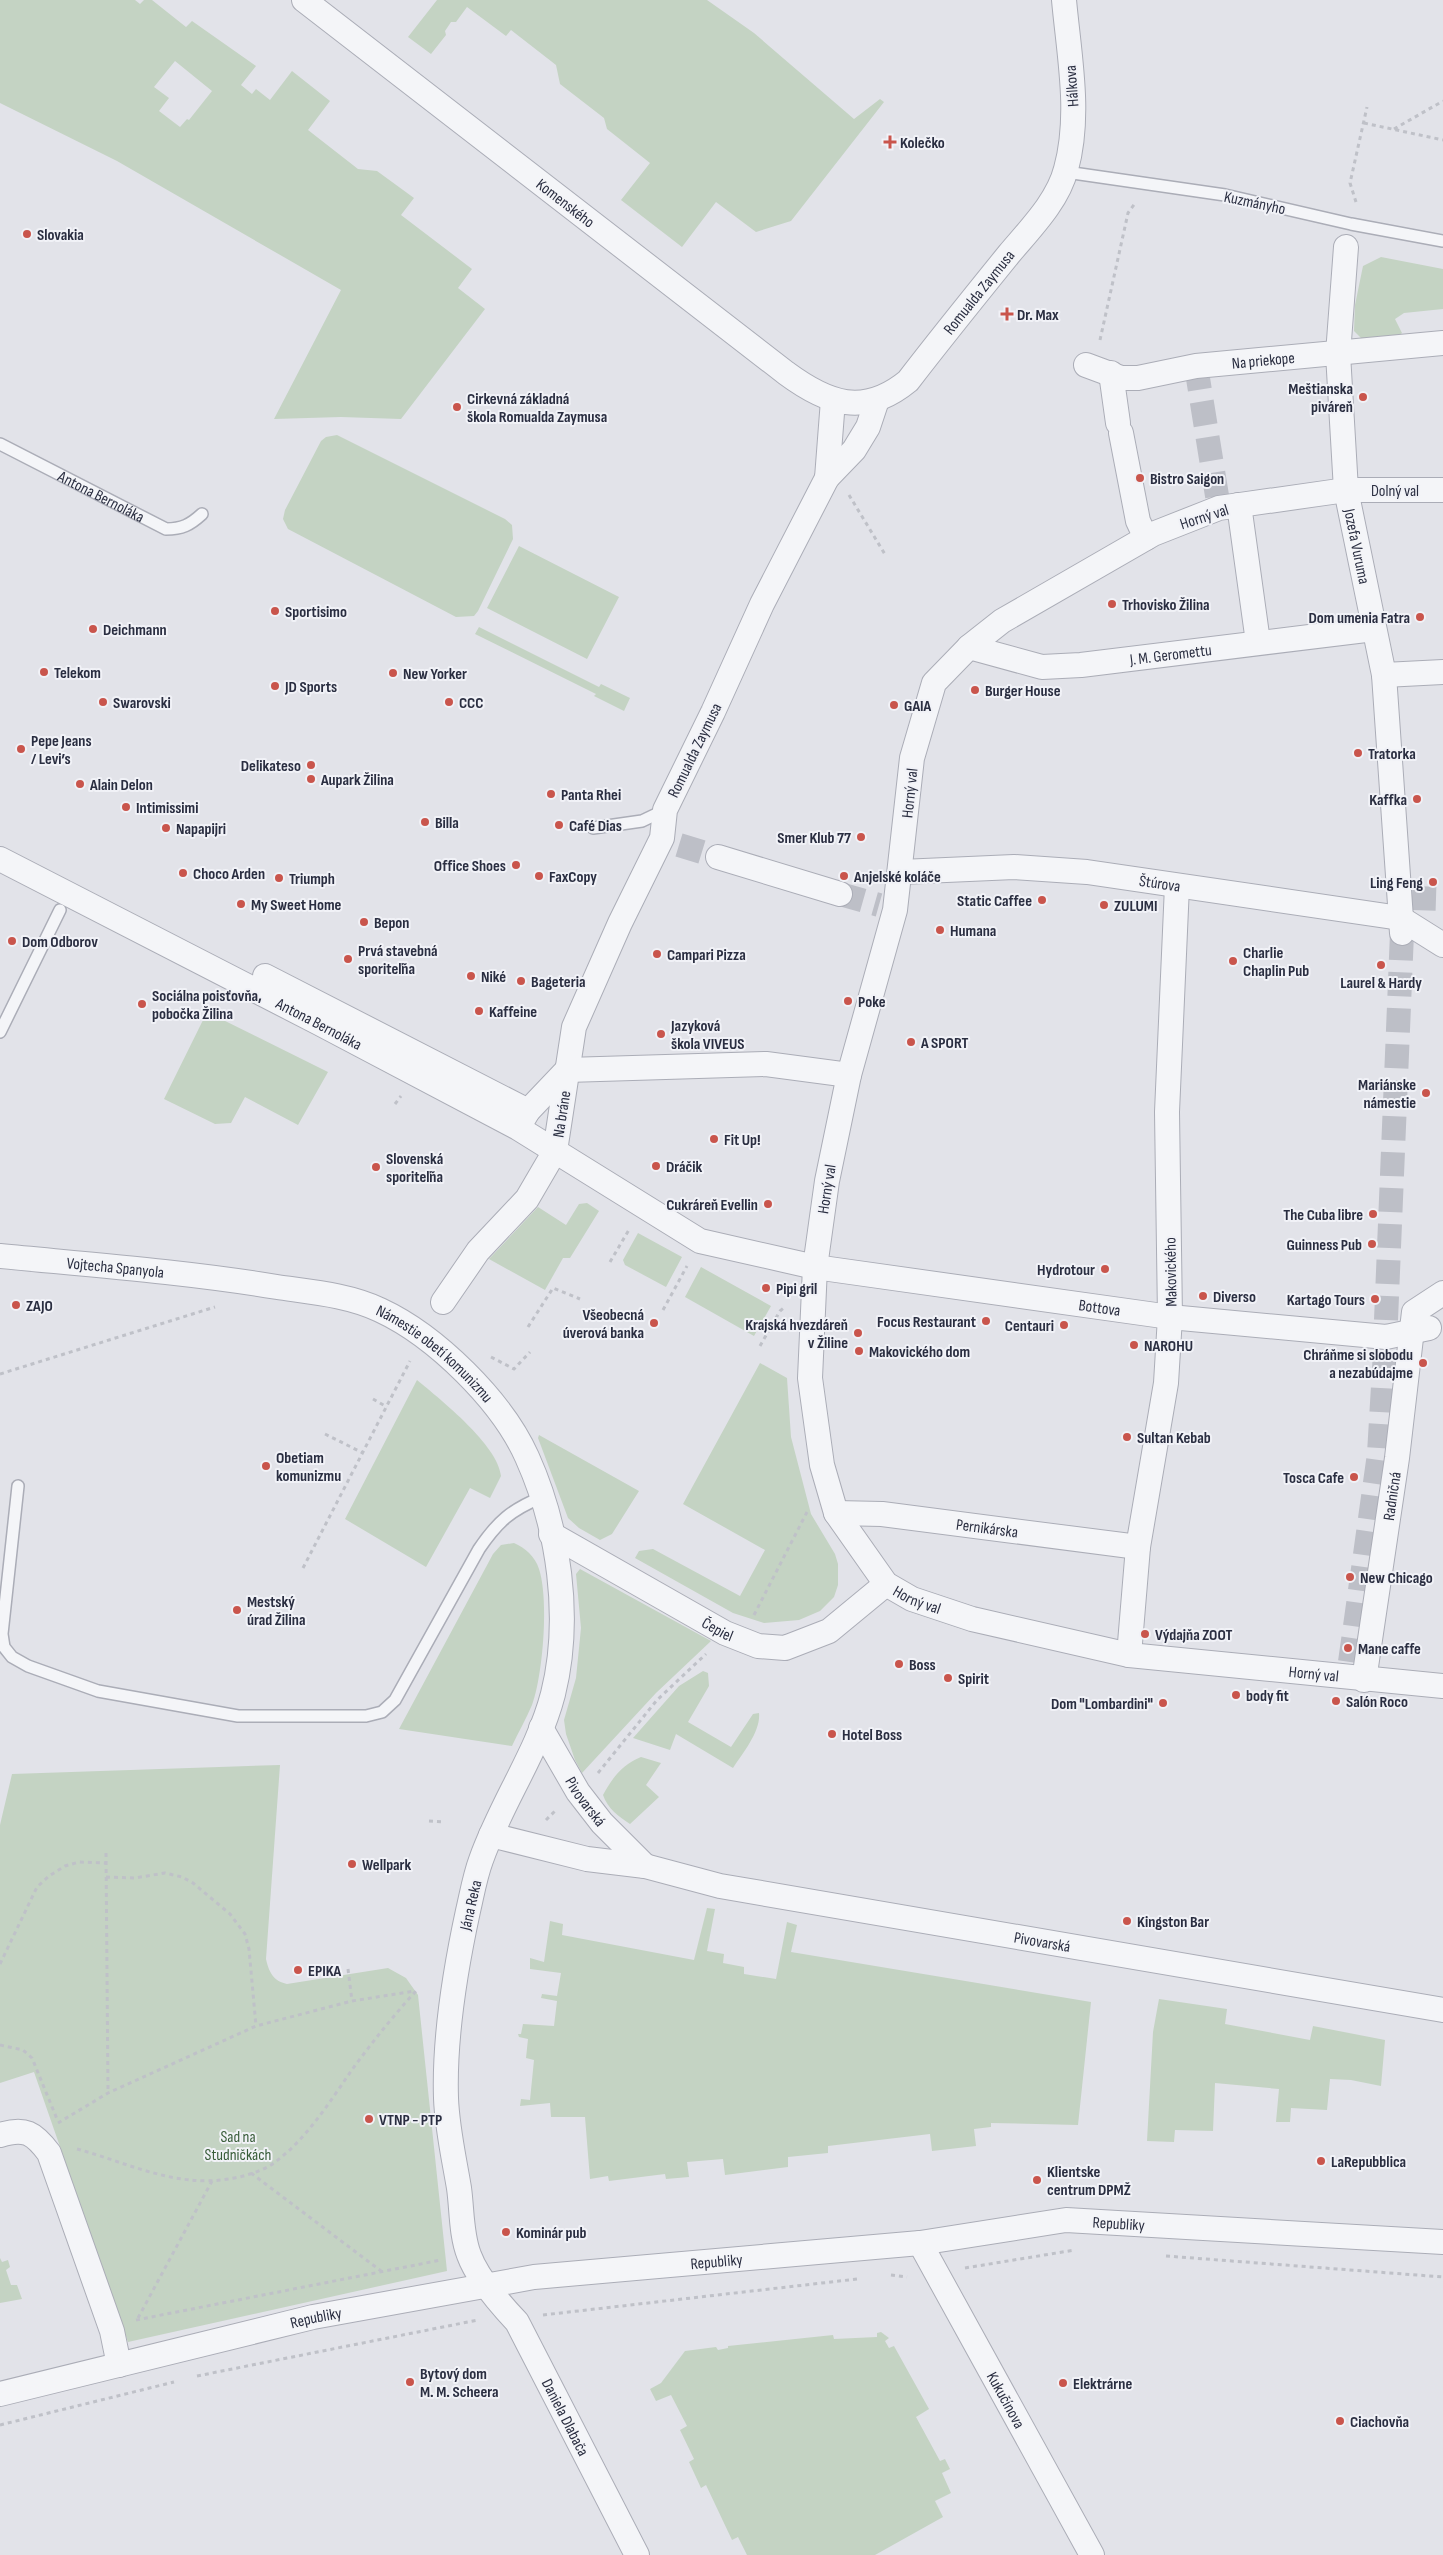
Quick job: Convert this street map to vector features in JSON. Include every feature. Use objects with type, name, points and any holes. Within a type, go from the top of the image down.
[{"type":"street","name":"Komenského","points":[[304,0],[786,373],[812,390],[833,400]]},
{"type":"street","name":"Hálkova","points":[[1064,0],[1074,112],[1071,147],[1066,172]]},
{"type":"street","name":"Romualda Zaymusa","points":[[837,484],[833,400],[850,403],[877,400],[893,393],[908,381],[1045,208],[1066,172]]},
{"type":"street","name":"Jozefa Vuruma","points":[[1346,247],[1338,354],[1346,490],[1384,675],[1406,915]]},
{"type":"street","name":"Na priekope","points":[[1086,365],[1121,378],[1138,378],[1196,366],[1443,343]]},
{"type":"street","points":[[1111,373],[1138,522],[1146,538]]},
{"type":"street","name":"Romualda Zaymusa","points":[[567,1070],[574,1027],[620,923],[671,842],[665,810],[713,712],[762,604],[837,484],[868,427],[877,400]]},
{"type":"street","name":"Dolný val","points":[[1346,490],[1443,490]]},
{"type":"street","name":"Horný val","points":[[1346,490],[1219,508],[1146,538],[1002,621],[969,647],[934,683],[912,758],[901,872],[887,908],[827,1181],[815,1267],[810,1378],[822,1465],[836,1514],[886,1584],[912,1599],[972,1619],[1129,1655],[1354,1673],[1443,1686]]},
{"type":"street","points":[[1239,505],[1258,642]]},
{"type":"street","name":"J. M. Geromettu","points":[[969,647],[1042,667],[1081,665],[1258,642],[1374,630]]},
{"type":"street","points":[[1384,675],[1443,672]]},
{"type":"street","name":"Antona Bernoláka","points":[[0,842],[523,1120],[555,1151]]},
{"type":"street","points":[[718,857],[840,894]]},
{"type":"street","name":"Antona Bernoláka","points":[[0,859],[523,1120]]},
{"type":"street","name":"Štúrova","points":[[901,872],[1014,867],[1087,872],[1177,886],[1406,915]]},
{"type":"street","name":"Makovického","points":[[1129,1655],[1138,1547],[1166,1383],[1170,1317],[1167,1112],[1177,886]]},
{"type":"street","points":[[1406,915],[1443,945]]},
{"type":"street","name":"Na bráne","points":[[815,1267],[700,1241],[555,1151],[567,1070],[766,1064],[849,1075]]},
{"type":"street","points":[[523,1120],[567,1070]]},
{"type":"street","points":[[443,1302],[478,1251],[527,1199],[555,1151]]},
{"type":"street","name":"Vojtecha Spanyola","points":[[0,1256],[232,1279]]},
{"type":"street","name":"Bottova","points":[[815,1267],[1170,1317],[1386,1336],[1418,1324]]},
{"type":"street","name":"Námestie obetí komunizmu","points":[[232,1279],[335,1296],[379,1309],[420,1334],[480,1388],[505,1420],[526,1455],[542,1497],[551,1534]]},
{"type":"street","points":[[1418,1324],[1443,1293]]},
{"type":"street","name":"Radničná","points":[[1354,1673],[1397,1458],[1418,1324]]},
{"type":"street","name":"Pernikárska","points":[[836,1514],[882,1514],[1138,1547]]},
{"type":"street","name":"Čepiel","points":[[551,1534],[726,1633],[758,1646],[785,1648],[829,1632],[886,1584]]},
{"type":"street","name":"Jána Reka","points":[[487,2285],[468,2254],[446,2099],[449,2038],[463,1934],[480,1862],[541,1728],[553,1694],[560,1655],[559,1582],[551,1534]]},
{"type":"street","name":"Pivovarská","points":[[541,1728],[578,1792],[602,1823],[645,1866]]},
{"type":"street","name":"Pivovarská","points":[[491,1835],[524,1845],[587,1859],[645,1866],[720,1886],[1443,2010]]},
{"type":"street","points":[[0,2135],[15,2130],[36,2136],[50,2153],[112,2331],[119,2365]]},
{"type":"street","name":"Republiky","points":[[0,2394],[313,2317],[534,2277],[920,2243],[1066,2220],[1443,2242]]},
{"type":"street","name":"Kukučínova","points":[[920,2243],[1092,2555]]},
{"type":"street","name":"Daniela Dlabača","points":[[487,2285],[517,2322],[637,2555]]},
{"type":"lane","name":"Kuzmányho","points":[[1066,172],[1138,180],[1225,195],[1351,224],[1443,241]]},
{"type":"lane","name":"Antona Bernoláka","points":[[0,444],[166,529],[180,529],[191,524],[202,514]]},
{"type":"lane","points":[[593,828],[642,821],[665,810]]},
{"type":"lane","points":[[0,1032],[60,910]]},
{"type":"lane","points":[[18,1486],[2,1634],[4,1647],[12,1657],[28,1666],[98,1691],[218,1714],[254,1717],[366,1716],[382,1712],[394,1700],[479,1549],[492,1530],[518,1507],[542,1497]]},
{"type":"path","points":[[1393,129],[1443,101]]},
{"type":"path","points":[[1356,202],[1350,183],[1367,106]]},
{"type":"path","points":[[1364,123],[1443,140]]},
{"type":"path","points":[[1111,373],[1099,337],[1128,213],[1136,202]]},
{"type":"path","points":[[837,484],[886,556]]},
{"type":"path","points":[[610,1262],[643,1205]]},
{"type":"path","points":[[663,1310],[700,1241]]},
{"type":"path","points":[[528,1327],[553,1288],[580,1299]]},
{"type":"path","points":[[0,1374],[223,1305]]},
{"type":"path","points":[[760,1346],[780,1311],[787,1306]]},
{"type":"path","points":[[510,1367],[514,1369],[530,1352]]},
{"type":"path","points":[[303,1568],[410,1361]]},
{"type":"path","points":[[372,1399],[387,1407]]},
{"type":"path","points":[[325,1434],[363,1453]]},
{"type":"path","points":[[750,1623],[809,1509]]},
{"type":"path","points":[[595,1777],[657,1700],[712,1649]]},
{"type":"path","points":[[543,1824],[561,1805]]},
{"type":"path","points":[[429,1821],[444,1822]]},
{"type":"path","points":[[106,1853],[108,2093]]},
{"type":"path","points":[[0,1964],[37,1888],[49,1876],[65,1866],[80,1862],[106,1863]]},
{"type":"path","points":[[106,1877],[136,1878],[165,1873],[182,1877],[193,1883],[230,1914],[245,1934],[249,1949],[256,2026]]},
{"type":"path","points":[[348,1969],[352,2001]]},
{"type":"path","points":[[58,2123],[108,2093],[256,2026],[352,2001],[416,1990],[380,2032],[304,2134],[270,2165],[251,2173],[212,2181],[171,2177],[68,2147]]},
{"type":"path","points":[[0,2045],[23,2050],[32,2058],[61,2131]]},
{"type":"path","points":[[251,2173],[381,2271]]},
{"type":"path","points":[[138,2318],[212,2181]]},
{"type":"path","points":[[958,2270],[1080,2249]]},
{"type":"path","points":[[1158,2255],[1443,2277]]},
{"type":"path","points":[[130,2322],[138,2318],[434,2261]]},
{"type":"path","points":[[888,2275],[907,2277]]},
{"type":"path","points":[[550,2314],[859,2278]]},
{"type":"path","points":[[189,2378],[482,2319]]},
{"type":"path","points":[[0,2426],[180,2381]]},
{"type":"green space","points":[[0,0],[135,0],[140,4],[144,0],[152,0],[186,27],[192,21],[256,66],[241,85],[252,94],[256,89],[270,100],[292,71],[330,101],[308,130],[358,169],[377,171],[414,198],[401,215],[472,269],[458,288],[485,309],[401,419],[341,417],[274,419],[341,290],[117,161],[0,103]],"holes":[[[175,61],[212,91],[189,120],[187,119],[180,127],[159,111],[169,98],[154,87]]]},
{"type":"green space","points":[[437,0],[707,0],[754,33],[854,119],[880,99],[884,102],[791,221],[756,232],[716,202],[682,247],[621,200],[650,163],[607,129],[604,118],[560,84],[556,65],[511,30],[506,36],[467,7],[456,22],[451,22],[445,31],[446,35],[431,54],[408,37]]},
{"type":"green space","points":[[1381,257],[1443,269],[1443,309],[1404,313],[1395,319],[1402,333],[1399,336],[1362,339],[1354,331],[1355,305],[1363,266]]},
{"type":"green space","points":[[337,435],[505,519],[512,525],[513,539],[474,616],[456,617],[288,529],[283,519],[285,510],[321,441],[326,437]]},
{"type":"green space","points":[[519,546],[619,597],[587,659],[487,608]]},
{"type":"green space","points":[[479,627],[599,687],[601,684],[630,698],[624,711],[594,696],[596,694],[475,634]]},
{"type":"green space","points":[[207,1012],[328,1072],[298,1125],[245,1097],[231,1123],[215,1124],[164,1099]]},
{"type":"green space","points":[[587,1203],[599,1211],[570,1258],[563,1258],[545,1290],[489,1259],[538,1207],[566,1225],[579,1204]]},
{"type":"green space","points":[[638,1233],[682,1257],[666,1287],[625,1265],[623,1260]]},
{"type":"green space","points":[[701,1267],[771,1306],[754,1336],[685,1297]]},
{"type":"green space","points":[[760,1363],[787,1378],[791,1437],[811,1514],[835,1554],[838,1564],[838,1585],[834,1597],[820,1611],[799,1620],[764,1623],[733,1613],[635,1558],[639,1551],[653,1549],[740,1596],[765,1550],[683,1504]]},
{"type":"green space","points":[[417,1380],[453,1411],[479,1437],[498,1464],[501,1476],[490,1498],[470,1488],[426,1567],[345,1519]]},
{"type":"green space","points":[[539,1435],[639,1491],[612,1534],[600,1540],[579,1528],[568,1518],[538,1438]]},
{"type":"green space","points":[[514,1543],[529,1553],[537,1564],[542,1582],[544,1617],[542,1657],[536,1692],[532,1705],[512,1746],[399,1729],[493,1554],[501,1545]]},
{"type":"green space","points":[[580,1569],[711,1641],[656,1693],[582,1773],[575,1760],[566,1734],[564,1720],[576,1678],[581,1628],[576,1574]]},
{"type":"green space","points":[[703,1671],[708,1673],[709,1686],[688,1722],[731,1747],[753,1714],[759,1713],[759,1720],[754,1734],[733,1768],[676,1734],[670,1750],[633,1738],[679,1686]]},
{"type":"green space","points":[[641,1757],[661,1763],[646,1785],[659,1797],[630,1824],[611,1808],[603,1795],[619,1772]]},
{"type":"green space","name":"Sad na Studničkách","points":[[280,1765],[266,1959],[272,1975],[282,1983],[287,1984],[388,1968],[406,1978],[418,1995],[447,2271],[128,2342],[34,2072],[0,2083],[0,1825],[12,1774]]},
{"type":"green space","points":[[707,1908],[715,1909],[707,1951],[724,1954],[723,1963],[744,1967],[744,1974],[776,1979],[787,1922],[797,1925],[791,1952],[1091,2002],[1078,2125],[991,2123],[991,2127],[974,2129],[976,2146],[932,2151],[930,2134],[828,2146],[828,2153],[788,2157],[788,2167],[725,2175],[723,2159],[687,2162],[689,2177],[666,2179],[665,2174],[609,2181],[608,2176],[590,2179],[585,2117],[551,2117],[550,2103],[520,2106],[521,2099],[530,2100],[534,2060],[526,2058],[528,2039],[519,2037],[518,2034],[521,2034],[523,2024],[554,2026],[557,2001],[541,1998],[542,1994],[557,1996],[561,1973],[530,1969],[530,1958],[544,1962],[550,1921],[563,1924],[562,1935],[694,1960]]},
{"type":"green space","points":[[1159,1999],[1227,2009],[1225,2024],[1310,2040],[1313,2026],[1385,2040],[1381,2086],[1351,2080],[1330,2079],[1327,2110],[1291,2108],[1290,2122],[1276,2122],[1279,2089],[1215,2083],[1213,2131],[1175,2130],[1174,2142],[1147,2141],[1153,2032]]},
{"type":"green space","points":[[0,2258],[2,2262],[8,2260],[10,2267],[6,2270],[11,2285],[17,2285],[22,2299],[0,2303]]},
{"type":"green space","points":[[881,2332],[889,2338],[885,2341],[889,2348],[894,2346],[929,2409],[916,2417],[940,2461],[945,2459],[950,2469],[942,2473],[951,2493],[935,2501],[943,2517],[875,2555],[747,2555],[738,2537],[732,2540],[706,2485],[701,2488],[689,2462],[694,2459],[680,2430],[687,2426],[671,2395],[656,2401],[650,2389],[661,2383],[685,2351],[716,2347],[718,2350],[728,2348],[728,2346],[833,2335],[834,2339],[877,2337],[877,2333]]},
{"type":"tunnel","points":[[1196,366],[1219,508]]},
{"type":"tunnel","points":[[679,845],[718,857]]},
{"type":"tunnel","points":[[840,894],[879,905]]},
{"type":"tunnel","points":[[1412,898],[1443,899]]},
{"type":"tunnel","points":[[1386,1320],[1402,933]]},
{"type":"tunnel","points":[[1350,1662],[1379,1454],[1385,1352]]},
{"type":"place","name":"Kolečko","points":[[890,142]]},
{"type":"place","name":"Slovakia","points":[[27,234]]},
{"type":"place","name":"Dr. Max","points":[[1007,314]]},
{"type":"place","name":"Meštianska piváreň","points":[[1363,397]]},
{"type":"place","name":"Cirkevná základná škola Romualda Zaymusa","points":[[457,407]]},
{"type":"place","name":"Bistro Saigon","points":[[1140,478]]},
{"type":"place","name":"Trhovisko Žilina","points":[[1112,604]]},
{"type":"place","name":"Sportisimo","points":[[275,611]]},
{"type":"place","name":"Dom umenia Fatra","points":[[1420,617]]},
{"type":"place","name":"Deichmann","points":[[93,629]]},
{"type":"place","name":"Telekom","points":[[44,672]]},
{"type":"place","name":"New Yorker","points":[[393,673]]},
{"type":"place","name":"JD Sports","points":[[275,686]]},
{"type":"place","name":"Burger House","points":[[975,690]]},
{"type":"place","name":"Swarovski","points":[[103,702]]},
{"type":"place","name":"CCC","points":[[449,702]]},
{"type":"place","name":"GAIA","points":[[894,705]]},
{"type":"place","name":"Pepe Jeans / Levi’s","points":[[21,749]]},
{"type":"place","name":"Tratorka","points":[[1358,753]]},
{"type":"place","name":"Delikateso","points":[[311,765]]},
{"type":"place","name":"Aupark Žilina","points":[[311,779]]},
{"type":"place","name":"Alain Delon","points":[[80,784]]},
{"type":"place","name":"Panta Rhei","points":[[551,794]]},
{"type":"place","name":"Kaffka","points":[[1417,799]]},
{"type":"place","name":"Intimissimi","points":[[126,807]]},
{"type":"place","name":"Billa","points":[[425,822]]},
{"type":"place","name":"Café Dias","points":[[559,825]]},
{"type":"place","name":"Napapijri","points":[[166,828]]},
{"type":"place","name":"Smer Klub 77","points":[[861,837]]},
{"type":"place","name":"Office Shoes","points":[[516,865]]},
{"type":"place","name":"Choco Arden","points":[[183,873]]},
{"type":"place","name":"FaxCopy","points":[[539,876]]},
{"type":"place","name":"Anjelské koláče","points":[[844,876]]},
{"type":"place","name":"Triumph","points":[[279,878]]},
{"type":"place","name":"Ling Feng","points":[[1433,882]]},
{"type":"place","name":"Static Caffee","points":[[1042,900]]},
{"type":"place","name":"My Sweet Home","points":[[241,904]]},
{"type":"place","name":"ZULUMI","points":[[1104,905]]},
{"type":"place","name":"Bepon","points":[[364,922]]},
{"type":"place","name":"Humana","points":[[940,930]]},
{"type":"place","name":"Dom Odborov","points":[[12,941]]},
{"type":"place","name":"Campari Pizza","points":[[657,954]]},
{"type":"place","name":"Prvá stavebná sporiteľňa","points":[[348,959]]},
{"type":"place","name":"Charlie Chaplin Pub","points":[[1233,961]]},
{"type":"place","name":"Laurel & Hardy","points":[[1381,965]]},
{"type":"place","name":"Niké","points":[[471,976]]},
{"type":"place","name":"Bageteria","points":[[521,981]]},
{"type":"place","name":"Poke","points":[[848,1001]]},
{"type":"place","name":"Sociálna poisťovňa, pobočka Žilina","points":[[142,1004]]},
{"type":"place","name":"Kaffeine","points":[[479,1011]]},
{"type":"place","name":"Jazyková škola VIVEUS","points":[[661,1034]]},
{"type":"place","name":"A SPORT","points":[[911,1042]]},
{"type":"place","name":"Mariánske námestie","points":[[1426,1093]]},
{"type":"place","name":"Fit Up!","points":[[714,1139]]},
{"type":"place","name":"Dráčik","points":[[656,1166]]},
{"type":"place","name":"Slovenská sporiteľňa","points":[[376,1167]]},
{"type":"place","name":"Cukráreň Evellin","points":[[768,1204]]},
{"type":"place","name":"The Cuba libre","points":[[1373,1214]]},
{"type":"place","name":"Guinness Pub","points":[[1372,1244]]},
{"type":"place","name":"Hydrotour","points":[[1105,1269]]},
{"type":"place","name":"Pipi gril","points":[[766,1288]]},
{"type":"place","name":"Diverso","points":[[1203,1296]]},
{"type":"place","name":"Kartago Tours","points":[[1375,1299]]},
{"type":"place","name":"ZAJO","points":[[16,1305]]},
{"type":"place","name":"Focus Restaurant","points":[[986,1321]]},
{"type":"place","name":"Všeobecná úverová banka","points":[[654,1323]]},
{"type":"place","name":"Centauri","points":[[1064,1325]]},
{"type":"place","name":"Krajská hvezdáreň v Žiline","points":[[858,1333]]},
{"type":"place","name":"NAROHU","points":[[1134,1345]]},
{"type":"place","name":"Makovického dom","points":[[859,1351]]},
{"type":"place","name":"Chráňme si slobodu a nezabúdajme","points":[[1423,1363]]},
{"type":"place","name":"Sultan Kebab","points":[[1127,1437]]},
{"type":"place","name":"Obetiam komunizmu","points":[[266,1466]]},
{"type":"place","name":"Tosca Cafe","points":[[1354,1477]]},
{"type":"place","name":"New Chicago","points":[[1350,1577]]},
{"type":"place","name":"Mestský úrad Žilina","points":[[237,1610]]},
{"type":"place","name":"Výdajňa ZOOT","points":[[1145,1634]]},
{"type":"place","name":"Mane caffe","points":[[1348,1648]]},
{"type":"place","name":"Boss","points":[[899,1664]]},
{"type":"place","name":"Spirit","points":[[948,1678]]},
{"type":"place","name":"body fit","points":[[1236,1695]]},
{"type":"place","name":"Salón Roco","points":[[1336,1701]]},
{"type":"place","name":"Dom \"Lombardini\"","points":[[1163,1703]]},
{"type":"place","name":"Hotel Boss","points":[[832,1734]]},
{"type":"place","name":"Wellpark","points":[[352,1864]]},
{"type":"place","name":"Kingston Bar","points":[[1127,1921]]},
{"type":"place","name":"EPIKA","points":[[298,1970]]},
{"type":"place","name":"VTNP - PTP","points":[[369,2119]]},
{"type":"place","name":"LaRepubblica","points":[[1321,2161]]},
{"type":"place","name":"Klientske centrum DPMŽ","points":[[1037,2180]]},
{"type":"place","name":"Kominár pub","points":[[506,2232]]},
{"type":"place","name":"Bytový dom M. M. Scheera","points":[[410,2382]]},
{"type":"place","name":"Elektrárne","points":[[1063,2383]]},
{"type":"place","name":"Ciachovňa","points":[[1340,2421]]}]
